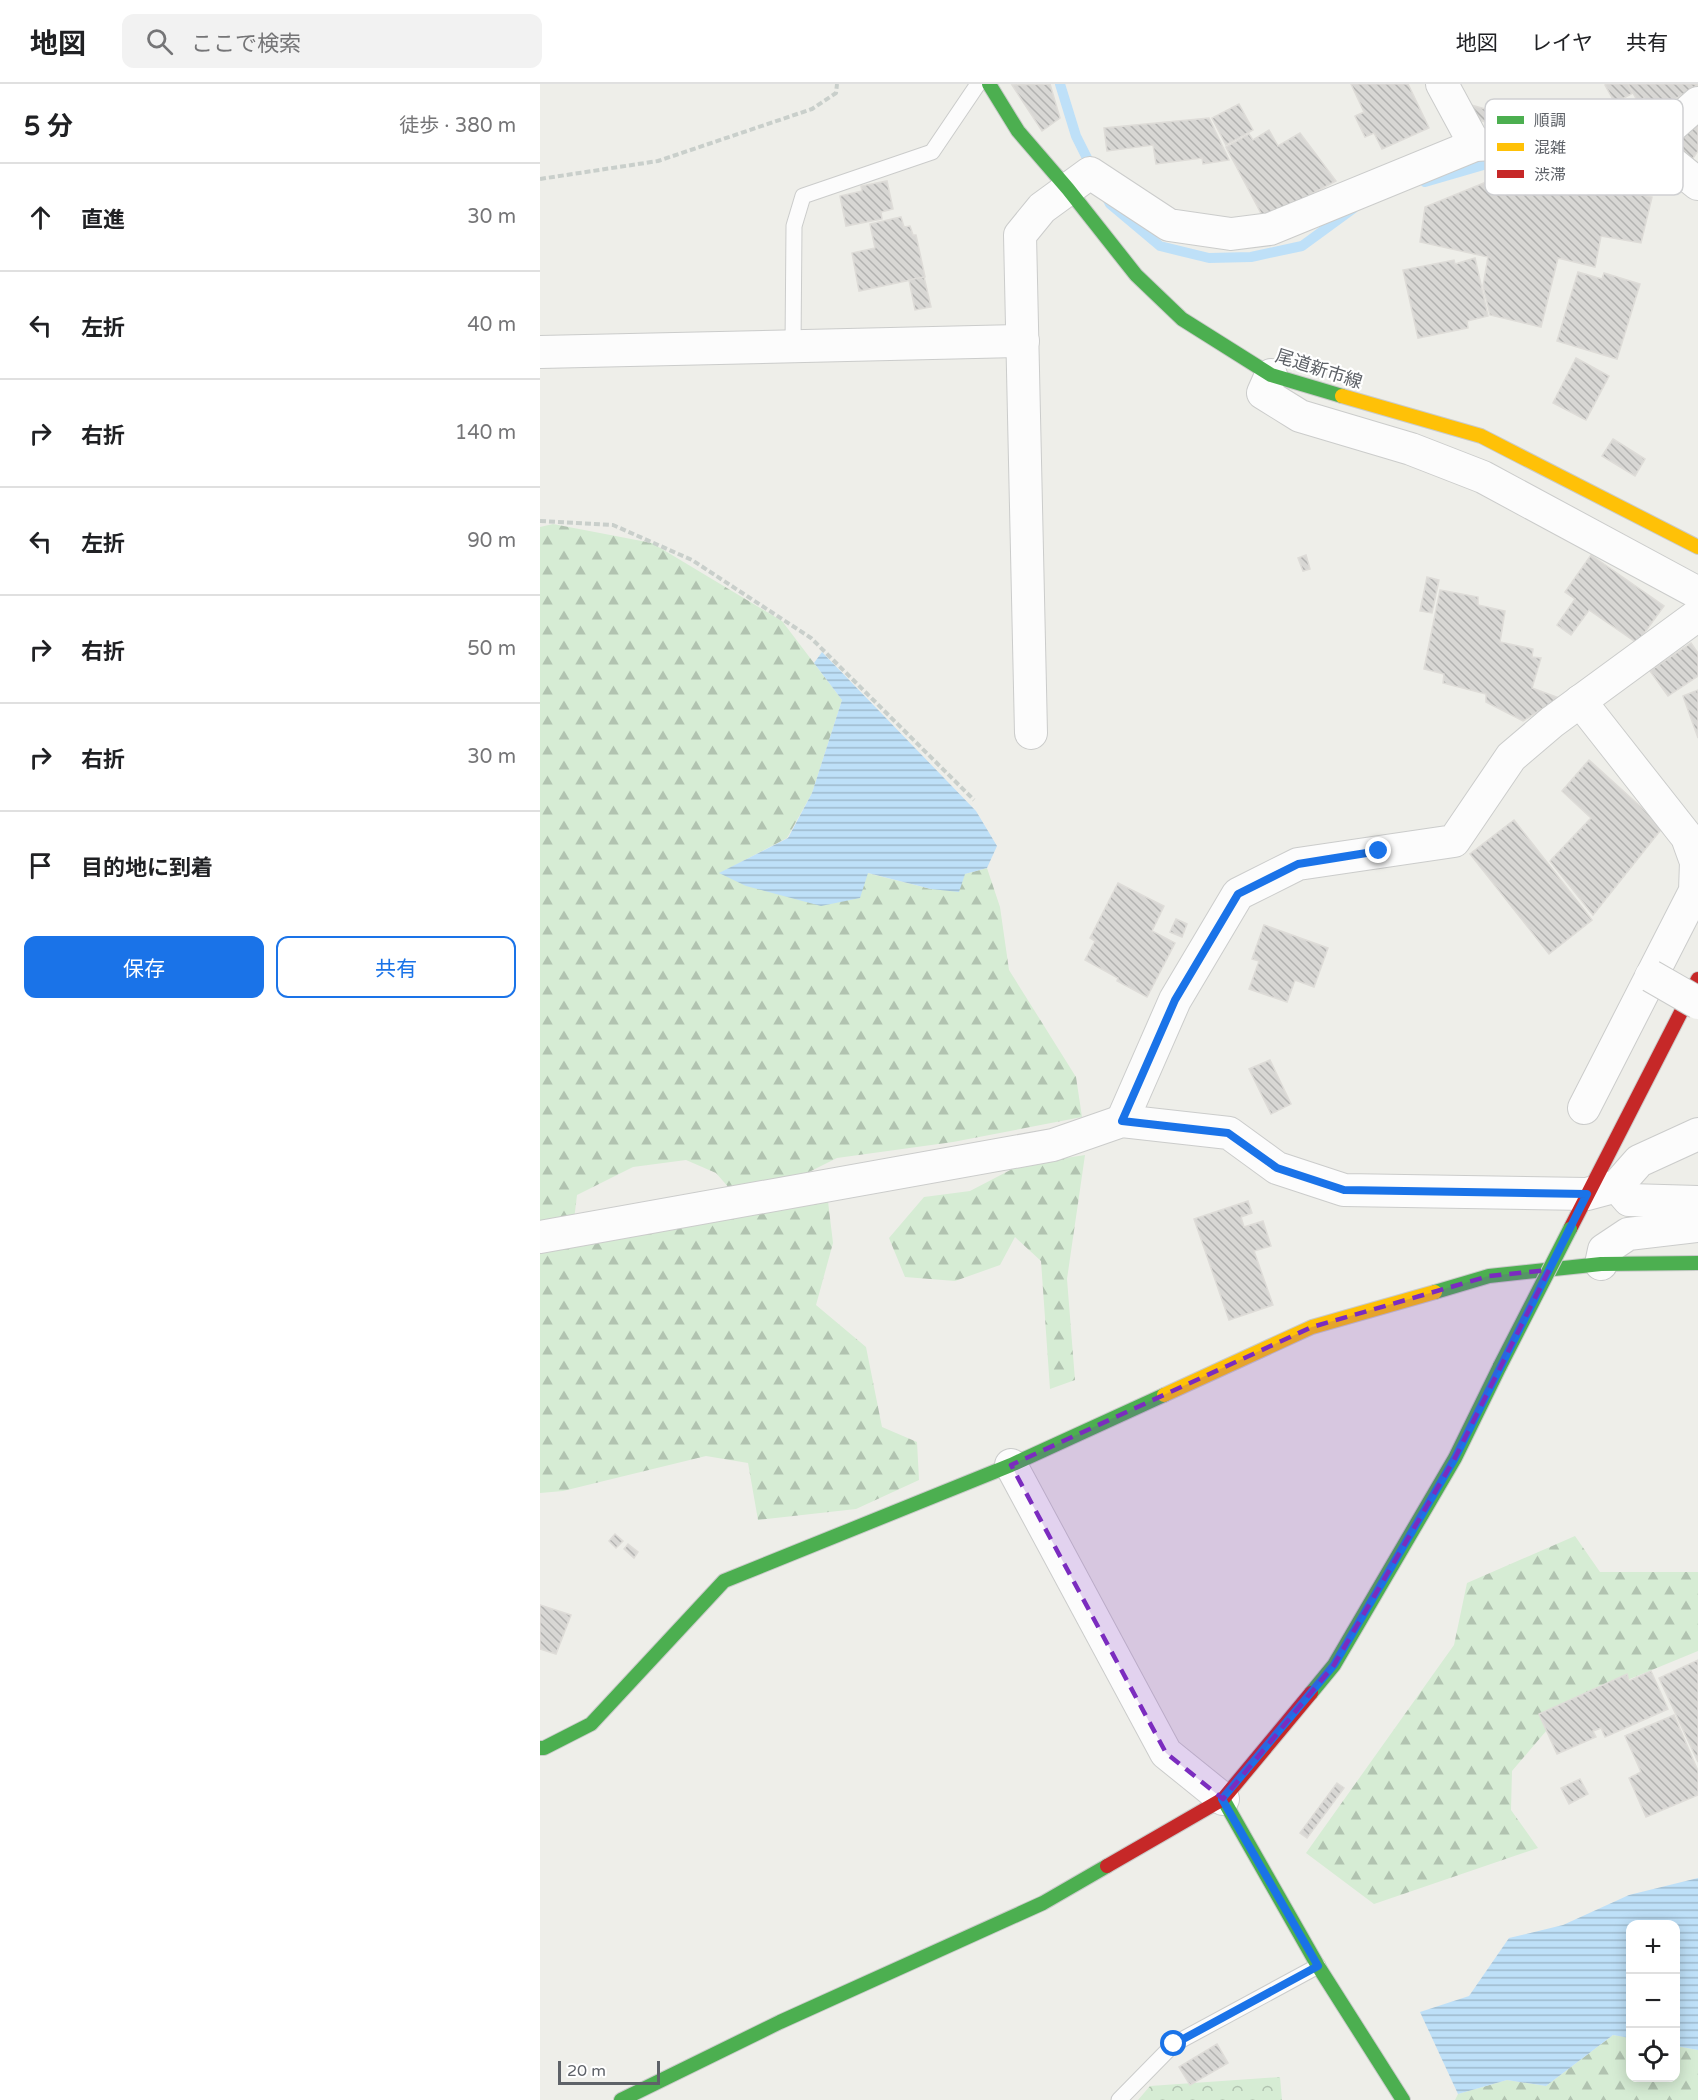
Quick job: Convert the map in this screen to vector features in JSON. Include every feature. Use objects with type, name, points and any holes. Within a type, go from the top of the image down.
[{"type":"street","name":"尾道新市線","points":[[990,84],[1018,131],[1068,189],[1136,275],[1182,319],[1271,375],[1481,436],[1698,546]]},
{"type":"street","points":[[1442,84],[1475,145]]},
{"type":"street","points":[[1683,116],[1698,103]]},
{"type":"street","points":[[1031,733],[1020,235],[1042,208],[1090,173],[1169,225],[1231,234],[1270,229],[1475,145],[1485,144]]},
{"type":"street","points":[[1683,172],[1698,184]]},
{"type":"street","points":[[540,352],[1023,341]]},
{"type":"street","points":[[1271,375],[1263,393],[1300,416],[1411,449],[1483,477],[1698,593]]},
{"type":"street","points":[[1122,1121],[1175,1000],[1238,894],[1298,864],[1454,841],[1511,756],[1580,701],[1698,615]]},
{"type":"street","points":[[1580,701],[1687,837],[1696,862],[1695,891],[1584,1108]]},
{"type":"street","points":[[1651,976],[1698,1003]]},
{"type":"street","points":[[1602,1190],[1698,979]]},
{"type":"street","points":[[540,1237],[1053,1144],[1122,1121],[1228,1133],[1277,1168],[1344,1190],[1602,1190],[1629,1200],[1698,1202]]},
{"type":"street","points":[[621,2100],[780,2022],[1043,1903],[1222,1799],[1334,1665],[1455,1458],[1570,1229],[1602,1190],[1639,1161],[1698,1134]]},
{"type":"street","points":[[1601,1264],[1604,1250],[1628,1234],[1698,1226]]},
{"type":"street","points":[[540,1748],[591,1725],[724,1581],[1011,1465],[1312,1327],[1489,1276],[1601,1264],[1698,1263]]},
{"type":"street","points":[[1011,1465],[1166,1753],[1222,1799],[1318,1966],[1403,2100]]},
{"type":"lane","points":[[793,346],[794,226],[803,196],[932,152],[978,84]]},
{"type":"lane","points":[[1119,2100],[1174,2044],[1318,1966]]},
{"type":"path","points":[[540,179],[658,161],[812,109],[836,93],[837,84]]},
{"type":"path","points":[[540,521],[613,525],[692,560],[811,638],[974,800]]},
{"type":"highlighted area","points":[[1549,1270],[1455,1458],[1334,1665],[1223,1799],[1166,1753],[1011,1465],[1312,1327],[1489,1276]]},
{"type":"green space","points":[[553,524],[652,543],[782,621],[842,700],[812,793],[787,838],[720,873],[867,873],[931,889],[965,874],[987,868],[1000,907],[1009,970],[1076,1077],[1082,1117],[953,1142],[837,1158],[801,1176],[730,1189],[716,1173],[686,1160],[633,1167],[577,1195],[574,1220],[604,1234],[680,1228],[722,1221],[733,1202],[827,1193],[833,1243],[816,1305],[866,1347],[882,1427],[917,1442],[919,1480],[856,1509],[758,1520],[748,1463],[706,1456],[563,1491],[540,1493],[540,527]]},
{"type":"green space","points":[[1085,1155],[1067,1279],[1075,1380],[1050,1389],[1041,1261],[1015,1237],[1000,1265],[955,1281],[905,1277],[889,1238],[924,1197],[970,1191],[1020,1165]]},
{"type":"green space","points":[[1575,1536],[1600,1572],[1698,1572],[1698,1651],[1569,1704],[1512,1771],[1511,1810],[1538,1848],[1374,1904],[1306,1853],[1454,1645],[1467,1583]]},
{"type":"green space","points":[[1613,2035],[1626,2037],[1626,2082],[1680,2082],[1680,2047],[1698,2050],[1698,2100],[1455,2100],[1458,2094],[1507,2080],[1546,2086]]},
{"type":"green space","points":[[1280,2077],[1282,2100],[1138,2100],[1150,2086]]},
{"type":"water","points":[[822,652],[976,811],[997,846],[987,868],[965,874],[959,892],[931,889],[868,873],[860,898],[821,906],[746,886],[719,873],[788,838],[812,793],[842,700],[814,663]]},
{"type":"water","points":[[1698,1878],[1698,2050],[1680,2047],[1680,1920],[1626,1920],[1626,2037],[1613,2035],[1546,2086],[1507,2080],[1458,2094],[1420,2012],[1469,1996],[1509,1938],[1563,1925],[1629,1895]]},
{"type":"building","points":[[1050,84],[1060,118],[1042,131],[1012,85]]},
{"type":"building","points":[[1351,84],[1408,84],[1429,128],[1382,149],[1374,133],[1365,137],[1355,116],[1364,112]]},
{"type":"building","points":[[1628,84],[1633,93],[1622,99],[1613,99],[1605,85]]},
{"type":"building","points":[[1628,84],[1698,84],[1676,99],[1636,99]]},
{"type":"building","points":[[1464,103],[1485,109],[1485,122],[1471,118]]},
{"type":"building","points":[[1239,104],[1253,130],[1226,145],[1212,118]]},
{"type":"building","points":[[1698,109],[1698,151],[1691,161],[1683,157],[1683,123]]},
{"type":"building","points":[[1209,118],[1229,160],[1203,164],[1202,158],[1156,164],[1153,145],[1107,151],[1104,128]]},
{"type":"building","points":[[1269,130],[1278,146],[1300,133],[1336,181],[1264,219],[1226,147],[1249,134],[1253,140]]},
{"type":"building","points":[[887,181],[893,209],[881,212],[882,219],[846,226],[840,196],[862,191],[861,186]]},
{"type":"building","points":[[1485,182],[1485,195],[1641,195],[1652,197],[1641,243],[1601,236],[1595,267],[1558,258],[1541,327],[1490,315],[1483,286],[1488,257],[1420,242],[1425,207]]},
{"type":"building","points":[[901,217],[904,227],[910,226],[913,235],[916,235],[925,277],[859,291],[852,253],[875,248],[870,224]]},
{"type":"building","points":[[1475,258],[1488,316],[1467,321],[1468,328],[1418,338],[1403,270],[1454,260],[1455,264]]},
{"type":"building","points":[[1578,272],[1602,279],[1604,273],[1640,284],[1617,359],[1557,341]]},
{"type":"building","points":[[924,277],[931,307],[915,310],[909,280]]},
{"type":"building","points":[[1576,358],[1609,376],[1586,420],[1553,403]]},
{"type":"building","points":[[1613,439],[1645,459],[1635,476],[1602,456]]},
{"type":"building","points":[[1306,555],[1310,569],[1303,571],[1298,558]]},
{"type":"building","points":[[1591,555],[1664,606],[1637,643],[1589,610],[1571,635],[1557,625],[1575,599],[1565,592]]},
{"type":"building","points":[[1427,577],[1439,580],[1432,613],[1420,611]]},
{"type":"building","points":[[1440,590],[1478,597],[1478,605],[1505,611],[1500,642],[1533,649],[1532,657],[1541,658],[1532,688],[1559,698],[1523,721],[1486,702],[1486,694],[1443,683],[1444,674],[1424,669]]},
{"type":"building","points":[[1691,643],[1698,653],[1698,676],[1668,696],[1650,671]]},
{"type":"building","points":[[1698,690],[1698,738],[1683,696]]},
{"type":"building","points":[[1589,760],[1663,827],[1593,915],[1550,861],[1591,818],[1562,791]]},
{"type":"building","points":[[1514,820],[1592,920],[1549,954],[1470,854]]},
{"type":"building","points":[[1118,883],[1164,906],[1152,931],[1175,943],[1147,997],[1085,960],[1095,941],[1090,938]]},
{"type":"building","points":[[1176,919],[1187,924],[1182,937],[1170,932]]},
{"type":"building","points":[[1264,925],[1328,948],[1314,987],[1295,980],[1287,1002],[1249,989],[1259,961],[1252,959]]},
{"type":"building","points":[[1270,1060],[1291,1104],[1271,1114],[1249,1069]]},
{"type":"building","points":[[1248,1201],[1252,1213],[1241,1217],[1244,1227],[1263,1221],[1271,1246],[1254,1251],[1273,1305],[1229,1320],[1194,1219]]},
{"type":"building","points":[[615,1534],[623,1541],[616,1548],[609,1541]]},
{"type":"building","points":[[628,1544],[638,1552],[634,1558],[624,1549]]},
{"type":"building","points":[[540,1605],[571,1615],[556,1654],[540,1649]]},
{"type":"building","points":[[1698,1660],[1698,1762],[1659,1678]]},
{"type":"building","points":[[1651,1671],[1668,1709],[1605,1737],[1601,1728],[1593,1731],[1596,1737],[1557,1754],[1539,1714],[1627,1674],[1629,1681]]},
{"type":"building","points":[[1674,1715],[1698,1771],[1698,1795],[1646,1817],[1629,1778],[1641,1772],[1625,1736]]},
{"type":"building","points":[[1580,1779],[1588,1794],[1569,1804],[1561,1788]]},
{"type":"building","points":[[1337,1783],[1344,1788],[1307,1838],[1300,1833]]},
{"type":"building","points":[[1217,2044],[1228,2063],[1190,2085],[1179,2067]]},
{"type":"waterway","points":[[1060,84],[1076,136],[1093,170]]},
{"type":"waterway","points":[[1425,182],[1485,165]]},
{"type":"waterway","points":[[1107,198],[1110,204],[1160,246],[1209,258],[1251,257],[1302,246],[1354,208]]},
{"type":"traffic: fast","points":[[989,84],[1018,131],[1068,189],[1136,275],[1182,319],[1271,375],[1342,396]]},
{"type":"traffic: fast","points":[[1500,1366],[1570,1229]]},
{"type":"traffic: fast","points":[[1435,1292],[1489,1276],[1601,1264],[1698,1263]]},
{"type":"traffic: fast","points":[[1311,1693],[1334,1665],[1455,1458],[1500,1366]]},
{"type":"traffic: fast","points":[[540,1748],[591,1724],[724,1581],[1011,1465],[1164,1395]]},
{"type":"traffic: fast","points":[[1223,1799],[1318,1966],[1403,2100]]},
{"type":"traffic: fast","points":[[621,2100],[780,2022],[1043,1903],[1107,1866]]},
{"type":"traffic: slow","points":[[1342,396],[1481,436],[1698,547]]},
{"type":"traffic: slow","points":[[1164,1395],[1312,1327],[1435,1292]]},
{"type":"traffic: jam","points":[[1570,1229],[1698,979]]},
{"type":"traffic: jam","points":[[1107,1866],[1223,1799],[1311,1693]]},
{"type":"route","points":[[1174,2044],[1318,1966],[1222,1799],[1334,1665],[1455,1458],[1587,1194],[1344,1190],[1277,1168],[1228,1133],[1122,1121],[1175,1000],[1238,894],[1298,864],[1379,851]]}]
